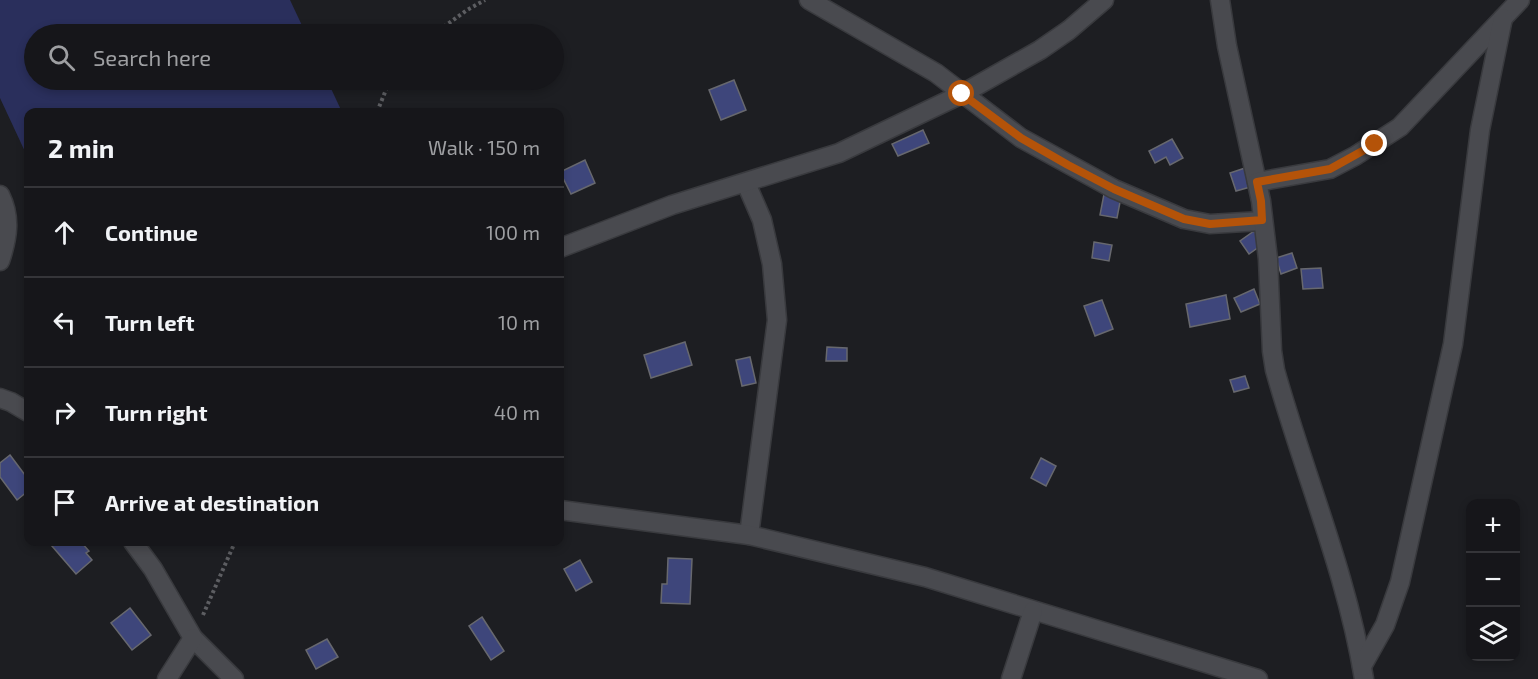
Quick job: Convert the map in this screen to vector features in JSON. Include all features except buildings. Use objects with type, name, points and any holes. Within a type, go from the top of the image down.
[{"type":"street","points":[[809,0],[916,61],[1021,138],[1114,189],[1184,219],[1210,224],[1262,220]]},
{"type":"street","points":[[564,246],[672,205],[839,153],[962,94],[1040,50],[1069,30],[1104,0]]},
{"type":"street","points":[[1220,0],[1227,46],[1261,201],[1268,259],[1275,370],[1332,548],[1363,672]]},
{"type":"street","points":[[1257,182],[1330,169],[1400,127],[1520,0]]},
{"type":"street","points":[[1363,672],[1385,625],[1400,582],[1453,344],[1480,130],[1503,18]]},
{"type":"street","points":[[746,183],[762,220],[772,264],[777,320],[749,535]]},
{"type":"street","points":[[0,195],[8,218],[6,244],[0,261]]},
{"type":"street","points":[[0,398],[24,410]]},
{"type":"street","points":[[564,511],[749,535],[925,578],[1258,679]]},
{"type":"street","points":[[136,546],[153,569],[193,638],[234,679]]},
{"type":"street","points":[[1011,679],[1033,610]]},
{"type":"street","points":[[167,679],[193,638]]},
{"type":"path","points":[[448,24],[466,10],[485,0]]},
{"type":"path","points":[[379,108],[386,90]]},
{"type":"path","points":[[193,638],[234,546]]},
{"type":"shaded area","points":[[0,0],[290,0],[301,24],[24,24],[24,90],[332,90],[340,108],[24,108],[24,149],[0,98]]},
{"type":"route","points":[[962,94],[1021,138],[1068,165],[1114,189],[1184,219],[1210,224],[1262,220],[1257,182],[1330,169],[1375,144]]}]
